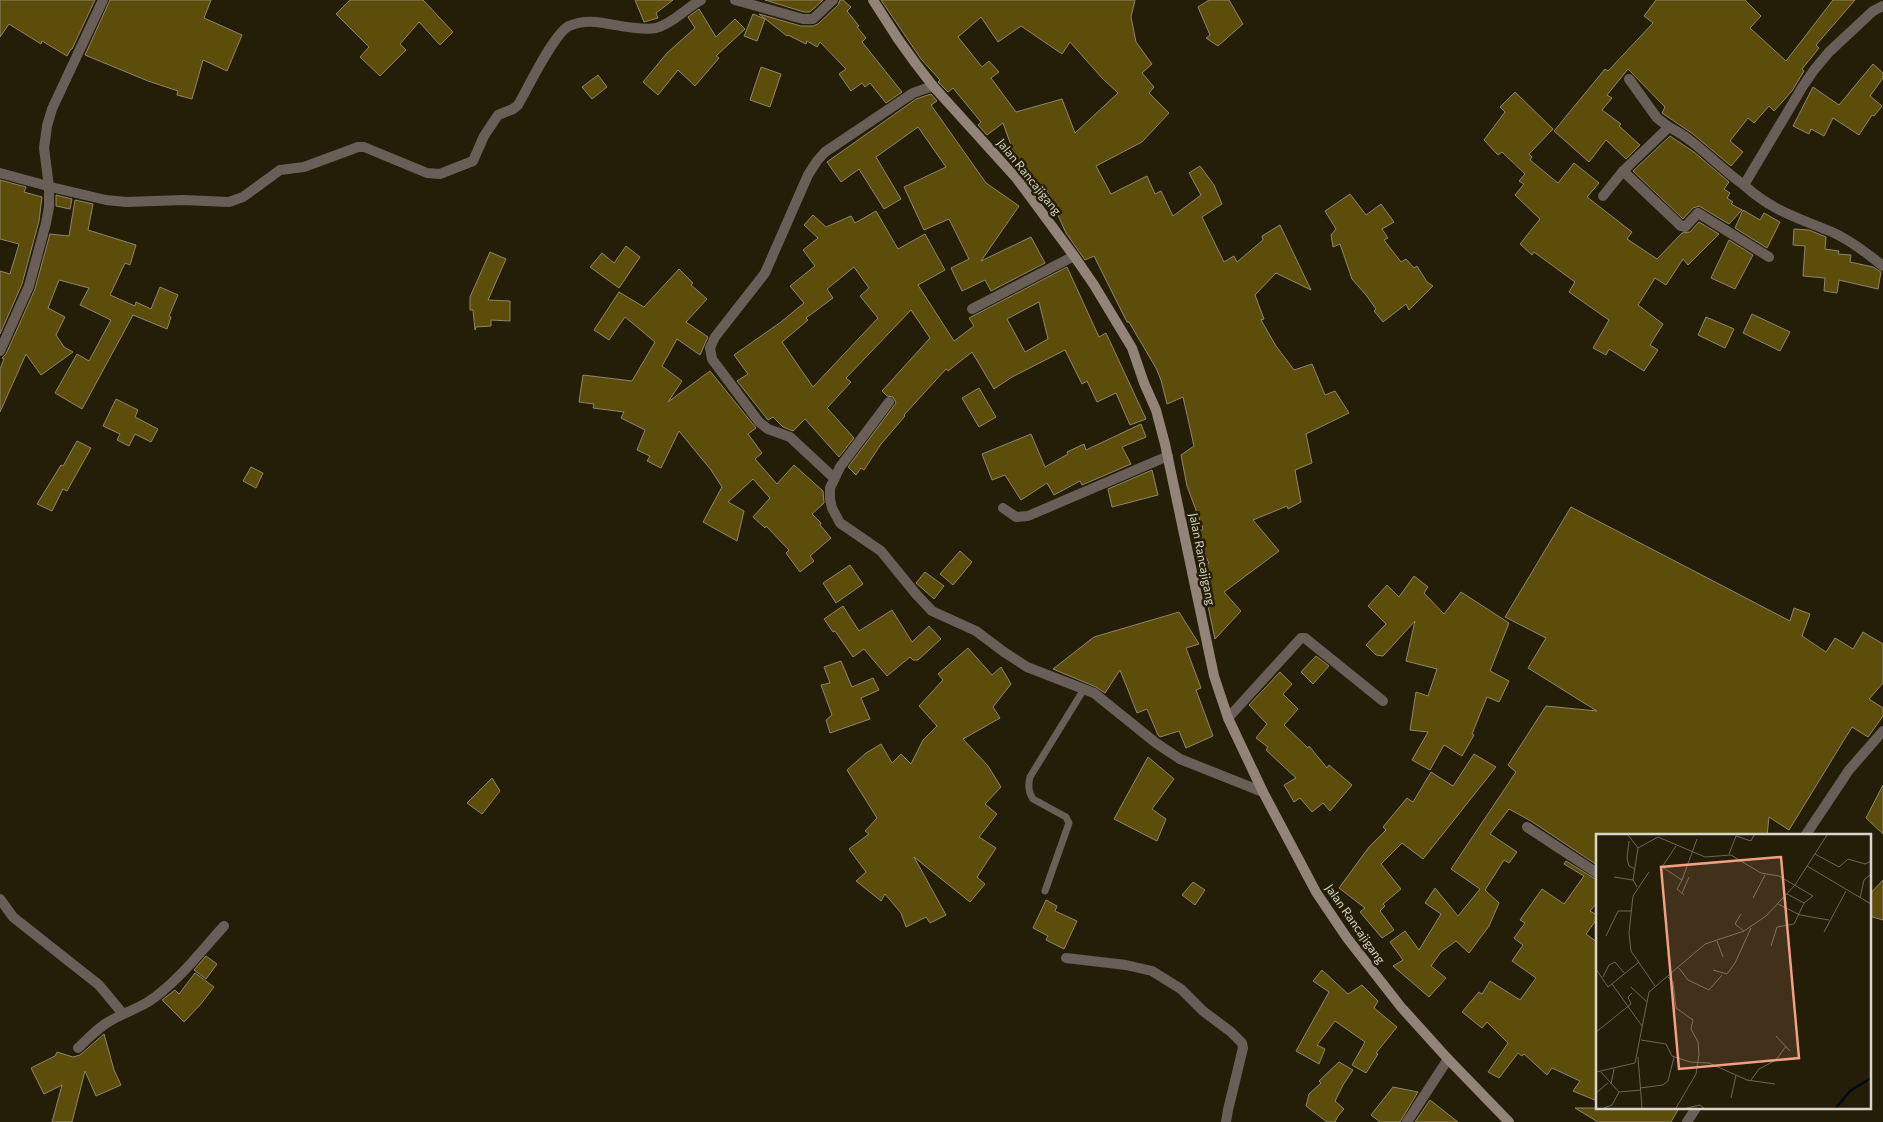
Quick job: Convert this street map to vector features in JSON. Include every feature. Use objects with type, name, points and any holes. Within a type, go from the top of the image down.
[{"type":"main road","name":"Jalan Rancajigang","points":[[872,0],[933,86],[1011,172],[1074,256],[1132,348],[1156,410],[1168,456],[1214,676],[1228,718],[1263,792],[1316,892],[1347,938],[1401,1007],[1509,1122]]},
{"type":"street","points":[[0,351],[29,286],[47,215],[49,187],[44,148],[47,126],[61,88],[103,0]]},
{"type":"street","points":[[0,173],[91,197],[126,202],[183,200],[232,202],[243,197],[280,170],[304,167],[360,147],[427,173],[440,174],[469,164],[475,159],[491,124],[500,113],[512,110],[518,105],[557,37],[566,28],[581,22],[598,22],[655,28],[701,0]]},
{"type":"street","points":[[735,0],[813,20],[833,0]]},
{"type":"street","points":[[1744,185],[1814,70],[1829,52],[1873,11],[1883,6]]},
{"type":"street","points":[[1629,80],[1657,118],[1668,128],[1678,132],[1753,194],[1784,213],[1833,232],[1862,249],[1883,266]]},
{"type":"street","points":[[834,478],[790,437],[768,429],[759,422],[712,359],[710,348],[715,337],[765,273],[808,175],[817,161],[825,152],[913,94],[933,86]]},
{"type":"street","points":[[1604,196],[1624,172],[1668,128]]},
{"type":"street","points":[[1624,172],[1681,226],[1685,226],[1698,213],[1769,257]]},
{"type":"street","points":[[972,309],[1074,256]]},
{"type":"street","points":[[889,402],[840,467],[834,478],[830,488],[830,499],[840,523],[882,550],[916,594],[932,611],[976,632],[1028,667],[1100,696],[1173,755],[1194,766],[1263,792]]},
{"type":"street","points":[[1003,508],[1016,518],[1028,516],[1168,456]]},
{"type":"street","points":[[1228,718],[1301,638],[1305,638],[1383,701]]},
{"type":"street","points":[[1806,834],[1849,770],[1883,731]]},
{"type":"street","points":[[1527,827],[1596,872]]},
{"type":"street","points":[[0,899],[13,917],[99,985],[123,1014]]},
{"type":"street","points":[[78,1048],[97,1030],[156,996],[185,969],[224,926]]},
{"type":"street","points":[[1066,958],[1126,965],[1152,972],[1181,989],[1203,1011],[1231,1032],[1242,1043],[1244,1048],[1226,1122]]},
{"type":"street","points":[[1407,1122],[1448,1059]]},
{"type":"street","points":[[1687,1122],[1695,1110]]},
{"type":"lane","points":[[1045,891],[1070,823],[1066,817],[1033,799],[1030,795],[1028,783],[1084,689]]},
{"type":"building","points":[[0,0],[95,0],[67,56],[42,41],[41,44],[9,24],[0,37]]},
{"type":"building","points":[[110,0],[211,0],[204,18],[242,35],[227,71],[203,60],[192,99],[177,95],[178,91],[148,81],[85,55]]},
{"type":"building","points":[[350,0],[423,0],[453,32],[440,45],[419,22],[400,44],[406,50],[380,76],[360,57],[369,47],[336,14]]},
{"type":"building","points":[[635,0],[673,0],[656,13],[658,18],[644,22]]},
{"type":"building","points":[[765,0],[823,0],[810,12],[804,12]]},
{"type":"building","points":[[840,0],[843,0],[851,7],[847,11],[866,38],[862,42],[902,92],[886,103],[870,83],[865,87],[862,83],[851,91],[839,74],[846,69],[820,42],[817,47],[807,41],[806,44],[787,36],[759,14],[801,26],[813,26],[818,24],[838,5]]},
{"type":"building","points":[[881,0],[1135,0],[1131,17],[1136,42],[1152,64],[1142,73],[1154,87],[1149,93],[1169,113],[1142,142],[1096,166],[1111,194],[1147,176],[1155,194],[1161,191],[1173,216],[1201,195],[1189,173],[1200,166],[1214,185],[1222,204],[1202,217],[1224,262],[1234,256],[1237,262],[1263,240],[1262,236],[1280,225],[1311,290],[1276,273],[1255,295],[1264,319],[1261,320],[1276,346],[1294,370],[1312,364],[1325,395],[1335,391],[1349,413],[1306,434],[1312,463],[1295,470],[1301,502],[1288,509],[1287,506],[1253,520],[1279,551],[1224,592],[1241,611],[1215,639],[1200,569],[1209,563],[1194,535],[1203,529],[1187,486],[1181,455],[1194,446],[1183,397],[1167,404],[1156,368],[1129,322],[1127,322],[1094,256],[1085,260],[1066,233],[1046,189],[1037,194],[1020,161],[1017,162],[1003,123],[987,135],[978,125],[981,122],[953,88],[948,92],[921,59]],"holes":[[[981,17],[998,42],[1021,26],[1062,54],[1070,42],[1118,93],[1075,133],[1062,99],[1016,112],[991,78],[999,72],[989,61],[982,67],[958,37]]]},
{"type":"building","points":[[1209,0],[1229,0],[1243,24],[1218,46],[1206,38],[1210,35],[1198,7]]},
{"type":"building","points":[[1656,0],[1745,0],[1761,16],[1750,28],[1786,61],[1833,0],[1855,0],[1816,45],[1819,48],[1802,69],[1804,71],[1792,91],[1774,111],[1769,106],[1754,123],[1748,118],[1730,141],[1743,152],[1731,166],[1693,134],[1662,113],[1665,107],[1628,69],[1607,95],[1612,98],[1602,110],[1621,124],[1619,126],[1640,145],[1626,159],[1606,140],[1589,162],[1554,131],[1605,69],[1608,71],[1653,23],[1644,16]]},
{"type":"building","points":[[699,9],[716,37],[735,19],[745,29],[716,56],[719,58],[695,86],[678,70],[658,95],[643,82],[667,53],[695,28],[688,17]]},
{"type":"building","points":[[753,14],[765,19],[757,41],[744,36]]},
{"type":"building","points":[[1873,64],[1883,73],[1883,78],[1870,96],[1882,106],[1874,116],[1872,115],[1859,135],[1833,118],[1824,136],[1811,129],[1809,134],[1793,126],[1813,87],[1839,105]]},
{"type":"building","points":[[761,67],[781,74],[770,107],[750,100]]},
{"type":"building","points":[[598,75],[607,87],[592,99],[582,87]]},
{"type":"building","points":[[1515,92],[1553,129],[1529,154],[1532,157],[1530,160],[1558,183],[1574,163],[1599,183],[1587,197],[1632,232],[1627,239],[1657,259],[1682,233],[1690,232],[1699,222],[1719,234],[1688,265],[1683,259],[1666,285],[1655,278],[1638,305],[1663,324],[1650,345],[1658,350],[1644,371],[1609,349],[1606,355],[1593,348],[1609,320],[1569,292],[1575,282],[1534,252],[1532,255],[1520,244],[1540,219],[1515,195],[1524,184],[1519,181],[1525,174],[1502,152],[1498,155],[1484,140],[1505,112],[1500,107]]},
{"type":"building","points":[[931,94],[937,101],[931,105],[986,183],[1019,206],[981,261],[1031,237],[1045,263],[991,291],[985,280],[962,291],[951,268],[969,259],[949,219],[924,230],[904,187],[946,167],[918,127],[876,157],[901,199],[884,209],[859,169],[841,182],[827,162],[916,99]]},
{"type":"building","points":[[1670,136],[1694,152],[1729,182],[1724,189],[1730,193],[1727,198],[1733,202],[1731,204],[1742,210],[1729,224],[1699,206],[1693,208],[1683,219],[1633,171]]},
{"type":"building","points":[[0,180],[26,187],[24,192],[42,197],[39,221],[22,284],[0,334],[0,271],[10,274],[19,244],[0,239]]},
{"type":"building","points":[[1350,194],[1366,215],[1381,204],[1394,222],[1382,229],[1388,238],[1384,240],[1401,262],[1406,259],[1414,268],[1417,266],[1427,282],[1433,286],[1409,310],[1406,304],[1383,322],[1374,311],[1376,309],[1366,295],[1352,279],[1340,244],[1333,247],[1331,235],[1336,229],[1325,211]]},
{"type":"building","points":[[56,195],[72,199],[70,209],[56,206]]},
{"type":"building","points":[[75,200],[93,204],[88,230],[136,245],[130,265],[125,263],[110,295],[135,306],[136,302],[151,309],[160,287],[178,295],[169,316],[171,317],[167,329],[133,315],[82,409],[55,393],[77,354],[89,361],[111,320],[80,305],[89,288],[59,280],[48,308],[65,317],[56,335],[64,347],[73,352],[41,375],[26,354],[0,412],[0,369],[4,359],[2,358],[6,354],[35,289],[50,234],[69,236]]},
{"type":"building","points":[[1743,210],[1760,220],[1764,213],[1780,222],[1767,248],[1735,228]]},
{"type":"building","points":[[876,211],[898,249],[925,234],[945,270],[918,285],[954,341],[974,326],[969,318],[1067,267],[1099,337],[1106,333],[1146,419],[1130,425],[1116,393],[1097,402],[1087,381],[1082,384],[1065,350],[1012,377],[994,389],[972,352],[948,371],[946,369],[904,415],[881,444],[864,470],[861,468],[856,475],[848,467],[896,403],[893,397],[887,396],[882,391],[930,338],[911,310],[846,378],[851,382],[827,408],[854,438],[839,457],[805,419],[793,431],[783,427],[773,417],[768,420],[737,381],[748,374],[734,355],[781,322],[804,303],[790,286],[815,266],[803,250],[818,238],[804,225],[813,215],[826,227],[851,216],[855,223]],"holes":[[[854,267],[869,288],[860,296],[878,318],[813,387],[782,342],[808,320],[806,318],[833,298],[827,289]],[[1039,302],[1048,339],[1025,352],[1007,319]]]},
{"type":"building","points":[[1794,229],[1809,230],[1826,237],[1825,249],[1839,251],[1838,254],[1851,255],[1850,262],[1873,267],[1881,272],[1878,289],[1839,280],[1837,293],[1824,291],[1825,278],[1803,276],[1805,246],[1793,245]]},
{"type":"building","points":[[1729,240],[1753,255],[1735,289],[1711,278]]},
{"type":"building","points":[[626,246],[640,257],[619,288],[590,267],[602,253],[614,263]]},
{"type":"building","points":[[490,252],[506,259],[488,300],[510,301],[510,321],[491,320],[491,326],[476,327],[475,330],[473,310],[470,310],[470,297]]},
{"type":"building","points":[[679,269],[693,283],[691,285],[707,299],[686,322],[708,337],[700,355],[677,339],[662,366],[682,381],[668,402],[710,371],[756,428],[748,434],[762,453],[755,459],[777,484],[794,465],[823,491],[824,503],[812,514],[831,538],[810,556],[814,561],[800,572],[786,553],[789,550],[766,526],[765,528],[753,517],[770,498],[753,479],[728,502],[744,511],[737,541],[703,522],[722,487],[711,470],[679,431],[661,468],[647,461],[650,456],[637,450],[645,430],[621,418],[624,412],[593,408],[594,404],[579,402],[583,375],[632,381],[655,342],[625,317],[609,340],[594,330],[619,292],[644,307]]},
{"type":"building","points":[[1752,314],[1790,332],[1780,351],[1743,333]]},
{"type":"building","points":[[1706,317],[1734,329],[1725,348],[1698,335]]},
{"type":"building","points":[[979,388],[996,417],[979,427],[962,398]]},
{"type":"building","points":[[116,399],[138,410],[135,417],[158,429],[151,442],[135,434],[129,446],[117,440],[120,434],[103,426]]},
{"type":"building","points":[[1141,424],[1146,437],[1122,447],[1131,464],[1082,485],[1080,481],[1054,495],[1047,483],[1021,500],[1005,475],[992,480],[982,454],[1031,434],[1045,467],[1068,454],[1067,452],[1084,444],[1086,450]]},
{"type":"building","points":[[77,441],[91,448],[67,491],[63,489],[52,511],[37,504],[61,465],[63,466]]},
{"type":"building","points":[[251,467],[263,473],[256,488],[243,481]]},
{"type":"building","points":[[1152,470],[1158,495],[1112,507],[1108,489]]},
{"type":"building","points":[[1571,507],[1790,621],[1794,608],[1810,614],[1802,636],[1826,652],[1835,638],[1853,649],[1863,632],[1883,644],[1883,683],[1869,699],[1883,708],[1883,716],[1868,737],[1852,727],[1789,830],[1769,817],[1767,834],[1596,834],[1596,864],[1531,821],[1509,809],[1490,834],[1517,852],[1509,863],[1504,860],[1485,890],[1499,903],[1489,926],[1469,953],[1456,941],[1441,952],[1431,966],[1446,978],[1429,997],[1393,966],[1403,960],[1390,942],[1405,931],[1419,950],[1441,914],[1425,903],[1435,888],[1458,916],[1480,889],[1451,869],[1516,772],[1508,765],[1546,706],[1597,711],[1528,668],[1546,638],[1505,617]]},
{"type":"building","points":[[960,551],[972,562],[953,585],[940,574]]},
{"type":"building","points":[[850,565],[863,584],[836,603],[823,583]]},
{"type":"building","points":[[925,572],[944,586],[934,599],[916,583]]},
{"type":"building","points":[[1414,576],[1428,587],[1424,593],[1444,614],[1461,592],[1509,623],[1490,671],[1509,681],[1499,702],[1487,697],[1472,734],[1474,735],[1462,756],[1444,745],[1430,770],[1412,760],[1428,732],[1410,730],[1416,692],[1428,696],[1437,669],[1406,661],[1415,621],[1383,656],[1376,655],[1366,645],[1386,624],[1368,606],[1387,585],[1399,597]]},
{"type":"building","points":[[843,606],[859,631],[892,610],[912,642],[929,626],[941,639],[918,660],[913,660],[910,657],[887,676],[864,649],[853,657],[824,619]]},
{"type":"building","points":[[1179,612],[1199,644],[1186,648],[1201,688],[1196,690],[1213,736],[1186,748],[1179,731],[1160,737],[1147,709],[1137,713],[1120,670],[1105,693],[1096,687],[1053,669],[1094,637]]},
{"type":"building","points":[[968,648],[992,675],[1001,667],[1011,684],[993,707],[1000,718],[963,739],[988,766],[1001,787],[985,804],[997,814],[979,837],[996,848],[977,877],[985,884],[970,902],[914,857],[946,915],[930,923],[926,917],[906,927],[901,913],[885,894],[881,901],[856,881],[866,872],[849,849],[869,834],[865,831],[877,818],[847,770],[866,753],[881,744],[892,763],[901,754],[911,764],[923,740],[937,726],[919,706],[943,680],[938,674]]},
{"type":"building","points":[[1316,656],[1329,666],[1313,684],[1301,672]]},
{"type":"building","points":[[841,661],[852,687],[873,678],[879,690],[861,698],[870,719],[830,733],[826,720],[832,715],[821,685],[830,683],[824,667]]},
{"type":"building","points":[[1280,672],[1292,684],[1283,694],[1298,709],[1284,725],[1308,748],[1309,746],[1327,768],[1329,765],[1352,785],[1330,811],[1323,803],[1312,812],[1300,798],[1294,802],[1284,785],[1296,778],[1266,750],[1268,747],[1256,738],[1267,724],[1249,705]]},
{"type":"building","points":[[1474,754],[1496,767],[1423,859],[1402,843],[1381,864],[1401,889],[1383,904],[1385,906],[1380,911],[1394,930],[1382,938],[1360,912],[1365,908],[1339,888],[1369,847],[1386,830],[1383,827],[1407,798],[1413,802],[1431,772],[1453,786]]},
{"type":"building","points":[[1148,757],[1174,779],[1152,809],[1166,819],[1157,841],[1114,819]]},
{"type":"building","points":[[492,778],[500,791],[482,814],[467,803]]},
{"type":"building","points":[[1883,785],[1883,834],[1866,818]]},
{"type":"building","points":[[1566,861],[1596,879],[1596,904],[1590,911],[1596,914],[1596,920],[1586,934],[1596,941],[1596,1101],[1573,1091],[1580,1081],[1552,1068],[1547,1075],[1524,1054],[1522,1056],[1518,1053],[1499,1078],[1488,1072],[1508,1043],[1487,1022],[1482,1028],[1462,1012],[1479,992],[1482,994],[1490,981],[1520,1000],[1536,978],[1512,961],[1523,945],[1514,938],[1525,923],[1520,920],[1542,889],[1564,904],[1584,876],[1564,864]]},
{"type":"building","points":[[1883,880],[1883,920],[1870,916],[1870,894]]},
{"type":"building","points":[[1193,882],[1205,890],[1195,905],[1182,895]]},
{"type":"building","points":[[1046,900],[1057,906],[1055,911],[1077,921],[1064,949],[1046,940],[1048,936],[1033,928]]},
{"type":"building","points":[[206,956],[217,964],[206,979],[194,970]]},
{"type":"building","points":[[1322,970],[1348,994],[1362,985],[1378,1001],[1374,1008],[1397,1027],[1376,1053],[1378,1054],[1366,1073],[1352,1065],[1365,1042],[1335,1021],[1317,1045],[1325,1049],[1319,1064],[1296,1051],[1329,992],[1313,981]]},
{"type":"building","points":[[195,973],[214,987],[184,1022],[162,1000],[175,990],[179,994]]},
{"type":"building","points":[[104,1034],[114,1070],[121,1085],[96,1096],[85,1071],[72,1122],[52,1122],[62,1085],[44,1094],[31,1068],[55,1056],[57,1052],[73,1057],[80,1055]]},
{"type":"building","points":[[1339,1062],[1353,1070],[1335,1101],[1344,1109],[1335,1122],[1327,1122],[1306,1106],[1309,1094],[1321,1083],[1319,1081]]},
{"type":"building","points":[[1393,1087],[1418,1092],[1400,1122],[1380,1122],[1371,1115]]},
{"type":"building","points":[[1430,1100],[1458,1122],[1415,1122]]},
{"type":"building","points":[[1575,1108],[1596,1108],[1596,1110],[1678,1110],[1671,1122],[1598,1122]]}]
